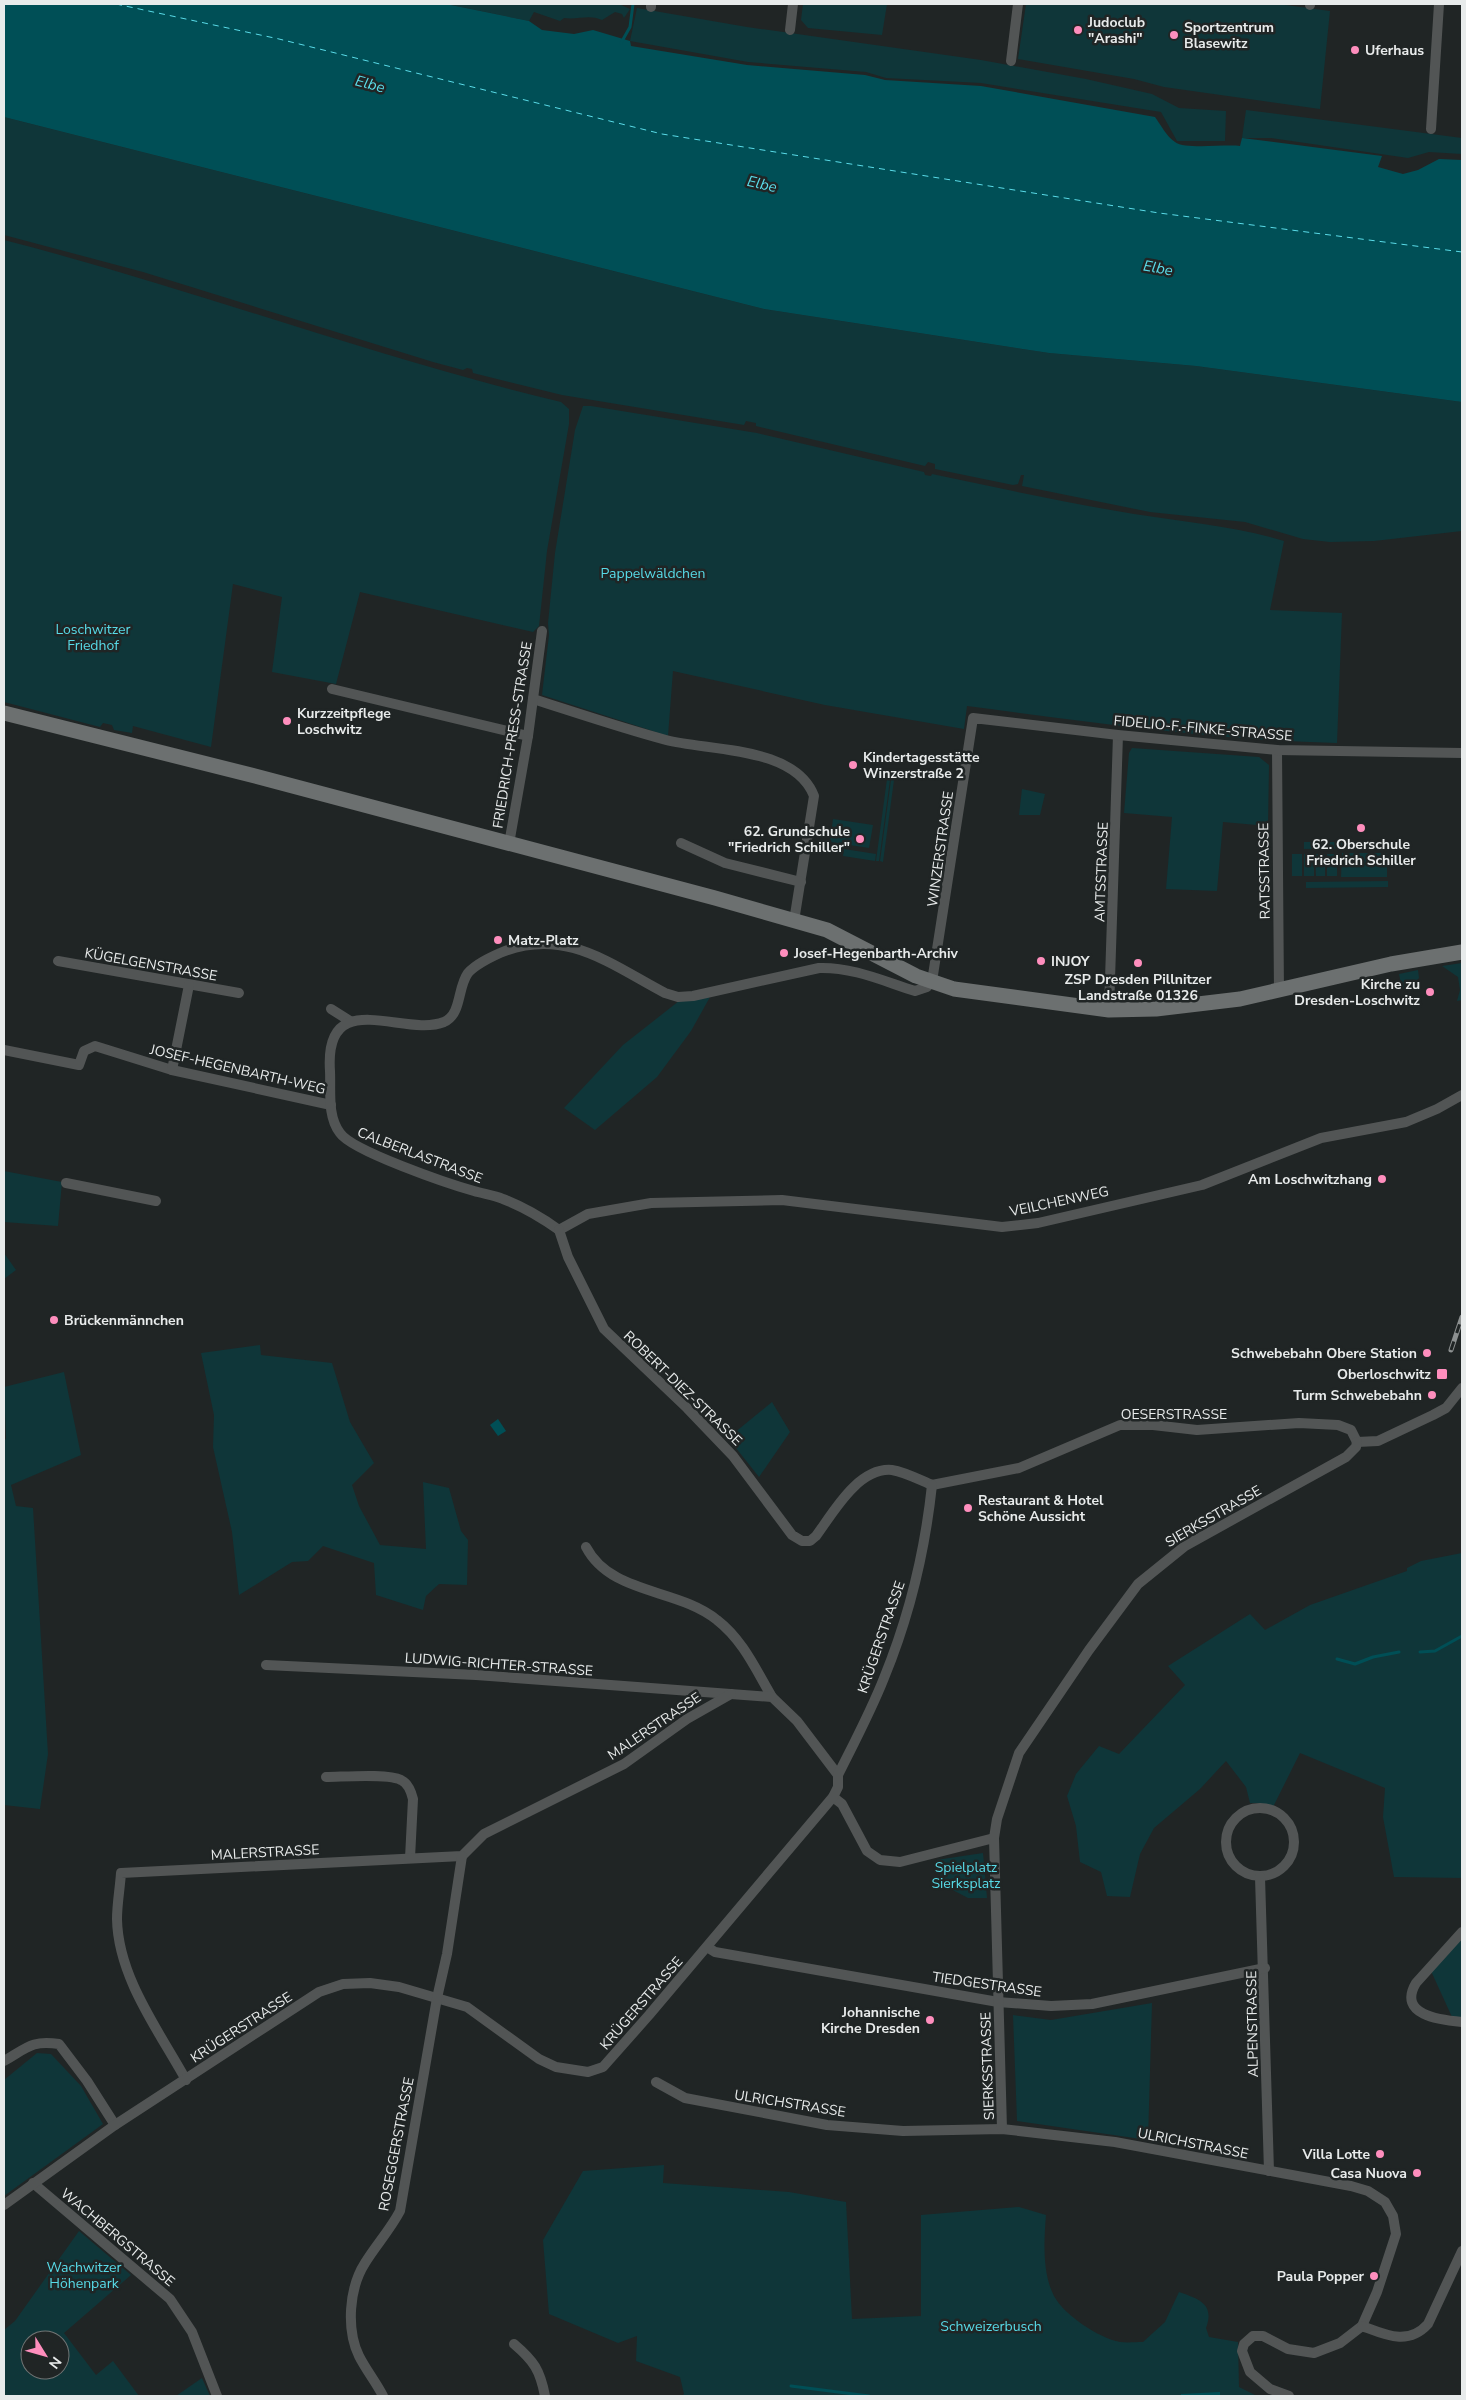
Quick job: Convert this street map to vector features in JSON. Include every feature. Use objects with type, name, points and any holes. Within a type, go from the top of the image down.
[{"type":"main road","points":[[4,712],[255,776],[827,930],[929,982],[954,989],[996,996],[1109,1010],[1203,1005],[1279,992],[1391,964],[1462,952]]},
{"type":"street","points":[[790,30],[793,4]]},
{"type":"street","points":[[1011,61],[1018,4]]},
{"type":"street","points":[[1431,129],[1439,4]]},
{"type":"street","name":"FRIEDRICH-PRESS-STRASSE","points":[[509,844],[534,700],[542,631]]},
{"type":"street","points":[[332,689],[528,736]]},
{"type":"street","points":[[534,700],[667,740],[751,753],[794,772],[806,781],[814,796],[794,921]]},
{"type":"street","name":"FIDELIO-F.-FINKE-STRASSE","points":[[973,718],[1118,735],[1277,750],[1462,753]]},
{"type":"street","name":"WINZERSTRASSE","points":[[929,982],[933,975],[942,929],[973,718]]},
{"type":"street","name":"AMTSSTRASSE","points":[[1109,1010],[1118,735]]},
{"type":"street","name":"RATSSTRASSE","points":[[1277,750],[1279,992]]},
{"type":"street","points":[[680,843],[725,864],[801,882]]},
{"type":"street","points":[[331,1010],[350,1022],[392,1021],[433,1025],[446,1021],[456,1010],[461,986],[472,969],[509,949],[545,944],[562,944],[582,950],[665,993],[678,997],[693,996],[819,968],[838,967],[852,970],[915,991],[922,990],[929,982]]},
{"type":"street","name":"KÜGELGENSTRASSE","points":[[58,961],[239,993]]},
{"type":"street","points":[[172,1070],[189,985]]},
{"type":"street","name":"CALBERLASTRASSE","points":[[350,1022],[335,1036],[328,1057],[330,1105],[338,1131],[346,1141],[356,1147],[472,1191],[519,1205],[536,1213],[559,1230]]},
{"type":"street","name":"JOSEF-HEGENBARTH-WEG","points":[[4,1050],[79,1065],[84,1051],[95,1046],[172,1070],[330,1105]]},
{"type":"street","name":"VEILCHENWEG","points":[[559,1230],[588,1214],[651,1203],[782,1200],[1002,1227],[1038,1223],[1202,1185],[1321,1138],[1406,1122],[1437,1109],[1462,1095]]},
{"type":"street","points":[[66,1183],[156,1201]]},
{"type":"street","name":"ROBERT-DIEZ-STRASSE","points":[[559,1230],[568,1257],[604,1329],[687,1408],[733,1456],[792,1535],[798,1539],[810,1540],[816,1536],[851,1490],[861,1480],[876,1472],[894,1470],[932,1485]]},
{"type":"street","points":[[1357,1442],[1378,1441],[1433,1415],[1446,1408],[1462,1388]]},
{"type":"street","name":"OESERSTRASSE","points":[[932,1485],[1035,1462],[1120,1426],[1153,1425],[1197,1430],[1264,1424],[1338,1425],[1351,1430],[1357,1442]]},
{"type":"street","name":"SIERKSSTRASSE","points":[[1002,2129],[994,1838],[996,1819],[1019,1753],[1089,1650],[1138,1584],[1185,1546],[1346,1457],[1356,1447],[1357,1442]]},
{"type":"street","name":"KRÜGERSTRASSE","points":[[4,2205],[115,2125],[319,1992],[343,1984],[370,1983],[399,1987],[467,2008],[539,2059],[569,2071],[588,2072],[603,2066],[707,1947],[833,1797],[838,1787],[838,1775],[876,1698],[888,1667],[919,1563],[932,1485]]},
{"type":"street","points":[[586,1547],[598,1566],[626,1582],[686,1603],[716,1618],[738,1639],[772,1698],[797,1721],[838,1775]]},
{"type":"street","name":"LUDWIG-RICHTER-STRASSE","points":[[266,1665],[476,1675],[731,1694]]},
{"type":"street","points":[[731,1694],[772,1698]]},
{"type":"street","name":"MALERSTRASSE","points":[[186,2080],[137,1992],[125,1960],[117,1919],[121,1873],[462,1856],[484,1834],[624,1764],[687,1718],[731,1694]]},
{"type":"street","points":[[326,1777],[390,1777],[401,1780],[411,1790],[413,1799],[410,1858]]},
{"type":"street","points":[[833,1797],[842,1804],[867,1851],[880,1860],[900,1862],[994,1838]]},
{"type":"street","points":[[1260,1808],[1272,1810],[1286,1820],[1292,1830],[1294,1842],[1292,1854],[1282,1868],[1272,1874],[1260,1877],[1249,1875],[1239,1870],[1228,1856],[1225,1845],[1228,1828],[1234,1819],[1243,1812],[1260,1808]]},
{"type":"street","name":"ROSEGGERSTRASSE","points":[[383,2396],[359,2356],[350,2317],[352,2300],[357,2279],[364,2264],[393,2225],[400,2211],[437,1998],[447,1954],[462,1856]]},
{"type":"street","name":"ALPENSTRASSE","points":[[1260,1877],[1269,2171]]},
{"type":"street","points":[[1462,1932],[1437,1962],[1416,1983],[1411,1991],[1410,2000],[1413,2006],[1436,2019],[1462,2022]]},
{"type":"street","name":"TIEDGESTRASSE","points":[[707,1947],[715,1952],[998,2002],[1051,2006],[1092,2004],[1264,1968]]},
{"type":"street","points":[[4,2061],[33,2044],[41,2042],[59,2044],[115,2125]]},
{"type":"street","name":"ULRICHSTRASSE","points":[[656,2082],[685,2098],[827,2125],[903,2131],[1002,2129],[1115,2142],[1351,2186],[1368,2191],[1385,2202],[1393,2216],[1396,2234],[1377,2292],[1362,2326],[1340,2343],[1314,2353],[1288,2349],[1263,2336],[1253,2336],[1247,2340],[1242,2351],[1250,2372],[1270,2389],[1289,2396]]},
{"type":"street","name":"WACHBERGSTRASSE","points":[[33,2183],[170,2299],[192,2332],[217,2396]]},
{"type":"street","points":[[1362,2326],[1405,2338],[1419,2333],[1428,2324],[1462,2251]]},
{"type":"street","points":[[514,2344],[532,2359],[542,2382],[545,2396]]},
{"type":"green space","points":[[446,4],[619,4],[630,9],[624,18],[622,14],[615,12],[602,20],[588,17],[564,18],[560,21],[534,12],[529,21]]},
{"type":"green space","points":[[803,4],[887,4],[882,35],[808,28],[801,20]]},
{"type":"green space","name":"Sportzentrum Blasewitz","points":[[1026,4],[1278,4],[1330,11],[1320,109],[1164,87],[1134,79],[1018,59]]},
{"type":"green space","points":[[637,8],[747,27],[981,60],[1086,79],[1152,94],[1179,108],[1226,111],[1225,141],[1177,141],[1161,112],[981,83],[886,78],[866,72],[748,62],[630,41]]},
{"type":"green space","points":[[1246,110],[1462,138],[1462,154],[1429,152],[1408,158],[1271,138],[1242,138]]},
{"type":"green space","points":[[4,117],[764,309],[1049,353],[1196,366],[1462,402],[1462,531],[1374,541],[1330,542],[1303,539],[1245,522],[1150,512],[1022,486],[1024,475],[1021,475],[1018,484],[1013,485],[935,469],[935,464],[928,462],[925,466],[756,426],[756,423],[746,421],[744,425],[562,395],[473,373],[472,369],[467,368],[463,370],[433,362],[143,272],[4,235]]},
{"type":"green space","name":"Loschwitzer Friedhof","points":[[4,240],[143,279],[351,344],[561,402],[569,409],[569,424],[547,551],[539,626],[533,632],[360,592],[336,684],[272,672],[282,597],[233,584],[211,747],[133,726],[132,733],[114,730],[112,725],[103,723],[100,727],[4,702]]},
{"type":"green space","name":"Pappelwäldchen","points":[[583,406],[757,433],[924,472],[925,475],[931,476],[932,474],[1109,510],[1228,528],[1284,541],[1270,610],[1342,613],[1337,743],[1198,734],[967,706],[964,729],[825,705],[673,671],[668,736],[542,695],[549,635],[548,623],[555,553],[575,430]]},
{"type":"green space","points":[[1132,748],[1259,757],[1269,765],[1268,826],[1223,822],[1217,891],[1166,889],[1172,817],[1124,813],[1129,753]]},
{"type":"green space","points":[[887,779],[890,780],[879,861],[876,861]]},
{"type":"green space","points":[[891,780],[894,780],[883,862],[880,861]]},
{"type":"green space","points":[[1022,789],[1045,794],[1040,815],[1019,815]]},
{"type":"green space","points":[[833,819],[873,825],[869,848],[830,842]]},
{"type":"green space","points":[[1304,842],[1377,842],[1377,848],[1304,849]]},
{"type":"green space","points":[[844,849],[876,854],[875,861],[843,856]]},
{"type":"green space","points":[[1342,853],[1387,853],[1387,877],[1341,877]]},
{"type":"green space","points":[[1292,854],[1302,854],[1302,876],[1292,876]]},
{"type":"green space","points":[[1304,854],[1314,854],[1314,876],[1304,876]]},
{"type":"green space","points":[[1315,854],[1325,854],[1325,876],[1316,876]]},
{"type":"green space","points":[[1327,854],[1337,854],[1337,876],[1327,876]]},
{"type":"green space","points":[[1388,881],[1388,887],[1306,888],[1306,882]]},
{"type":"green space","points":[[1462,963],[1462,1000],[1457,1001],[1460,990],[1458,977],[1442,966]]},
{"type":"green space","points":[[1418,970],[1419,978],[1412,987],[1402,989],[1399,974]]},
{"type":"green space","points":[[710,997],[691,1031],[657,1077],[595,1130],[564,1108],[623,1045],[679,1001]]},
{"type":"green space","points":[[4,1171],[62,1182],[58,1226],[4,1222]]},
{"type":"green space","points":[[4,1253],[16,1270],[4,1279]]},
{"type":"green space","points":[[260,1345],[261,1355],[332,1363],[350,1422],[374,1463],[352,1485],[359,1506],[380,1545],[426,1549],[423,1482],[449,1488],[461,1531],[468,1540],[467,1585],[439,1584],[426,1596],[423,1610],[376,1595],[374,1563],[323,1546],[308,1561],[292,1562],[239,1595],[232,1532],[213,1447],[214,1415],[201,1353]]},
{"type":"green space","points":[[64,1372],[81,1455],[11,1485],[16,1506],[33,1508],[48,1754],[40,1809],[4,1805],[4,1440],[6,1439],[4,1387]]},
{"type":"green space","points":[[772,1402],[790,1432],[759,1477],[728,1438]]},
{"type":"green space","points":[[1462,1553],[1462,1878],[1394,1877],[1383,1817],[1385,1788],[1300,1753],[1273,1807],[1260,1803],[1250,1803],[1246,1787],[1226,1761],[1200,1789],[1154,1828],[1140,1854],[1130,1897],[1107,1896],[1101,1872],[1080,1862],[1076,1826],[1067,1796],[1076,1774],[1099,1746],[1119,1754],[1185,1685],[1168,1666],[1250,1614],[1265,1630],[1310,1605],[1407,1571],[1407,1568],[1421,1561]]},
{"type":"green space","name":"Spielplatz Sierksplatz","points":[[983,1853],[987,1898],[968,1898],[943,1885],[936,1860]]},
{"type":"green space","points":[[1462,1937],[1462,2018],[1452,2017],[1431,1971]]},
{"type":"green space","points":[[1152,2003],[1148,2140],[1017,2121],[1013,2015],[1051,2020]]},
{"type":"green space","points":[[37,2053],[51,2054],[81,2086],[103,2124],[4,2196],[4,2080]]},
{"type":"green space","name":"Schweizerbusch","points":[[664,2165],[663,2183],[789,2192],[846,2202],[852,2319],[921,2316],[921,2215],[1019,2207],[1046,2215],[1044,2246],[1047,2277],[1054,2296],[1074,2318],[1093,2331],[1112,2340],[1143,2342],[1165,2322],[1179,2292],[1193,2297],[1207,2308],[1208,2320],[1206,2328],[1209,2337],[1238,2342],[1239,2387],[1257,2396],[682,2396],[684,2394],[680,2377],[636,2361],[637,2336],[618,2343],[549,2314],[543,2240],[583,2171]]},
{"type":"green space","name":"Wachwitzer Höhenpark","points":[[79,2231],[131,2275],[67,2330],[20,2330],[20,2380],[70,2380],[70,2341],[96,2375],[113,2361],[139,2396],[4,2396],[4,2330],[15,2321]]},
{"type":"green space","points":[[202,2378],[210,2396],[176,2396]]},
{"type":"water","name":"Elbe","points":[[4,4],[446,4],[529,21],[542,30],[574,34],[593,30],[630,41],[631,46],[747,65],[865,75],[885,80],[981,86],[1155,117],[1172,140],[1188,146],[1240,146],[1242,138],[1382,156],[1378,167],[1403,174],[1418,170],[1439,159],[1462,160],[1462,402],[1196,366],[1049,353],[764,309],[4,117]]},
{"type":"water","points":[[498,1419],[506,1431],[498,1436],[490,1425]]},
{"type":"water","points":[[1220,2392],[1220,2396],[1181,2396],[1181,2394]]},
{"type":"waterway","points":[[621,43],[630,27],[633,4]]},
{"type":"waterway","points":[[1420,1652],[1435,1651],[1462,1636]]},
{"type":"waterway","points":[[1337,1659],[1355,1664],[1373,1657],[1399,1652]]},
{"type":"waterway","points":[[791,2386],[869,2396]]},
{"type":"ferry route","points":[[116,4],[279,39],[662,134],[1159,213],[1462,252]]},
{"type":"railway","points":[[1451,1350],[1462,1317]]},
{"type":"place","name":"Judoclub \"Arashi\"","points":[[1078,30]]},
{"type":"place","name":"Sportzentrum Blasewitz","points":[[1174,35]]},
{"type":"place","name":"Uferhaus","points":[[1355,50]]},
{"type":"place","name":"Kurzzeitpflege Loschwitz","points":[[287,721]]},
{"type":"place","name":"Kindertagesstätte Winzerstraße 2","points":[[853,765]]},
{"type":"place","name":"62. Oberschule Friedrich Schiller","points":[[1361,828]]},
{"type":"place","name":"62. Grundschule \"Friedrich Schiller\"","points":[[860,839]]},
{"type":"place","name":"Matz-Platz","points":[[498,940]]},
{"type":"place","name":"Josef-Hegenbarth-Archiv","points":[[784,953]]},
{"type":"place","name":"INJOY","points":[[1041,961]]},
{"type":"place","name":"ZSP Dresden Pillnitzer Landstraße 01326","points":[[1138,963]]},
{"type":"place","name":"Kirche zu Dresden-Loschwitz","points":[[1430,992]]},
{"type":"place","name":"Am Loschwitzhang","points":[[1382,1179]]},
{"type":"place","name":"Brückenmännchen","points":[[54,1320]]},
{"type":"place","name":"Schwebebahn Obere Station","points":[[1427,1353]]},
{"type":"place","name":"Oberloschwitz","points":[[1442,1374]]},
{"type":"place","name":"Turm Schwebebahn","points":[[1432,1395]]},
{"type":"place","name":"Restaurant & Hotel Schöne Aussicht","points":[[968,1508]]},
{"type":"place","name":"Johannische Kirche Dresden","points":[[930,2020]]},
{"type":"place","name":"Villa Lotte","points":[[1380,2154]]},
{"type":"place","name":"Casa Nuova","points":[[1417,2173]]},
{"type":"place","name":"Paula Popper","points":[[1374,2276]]}]
